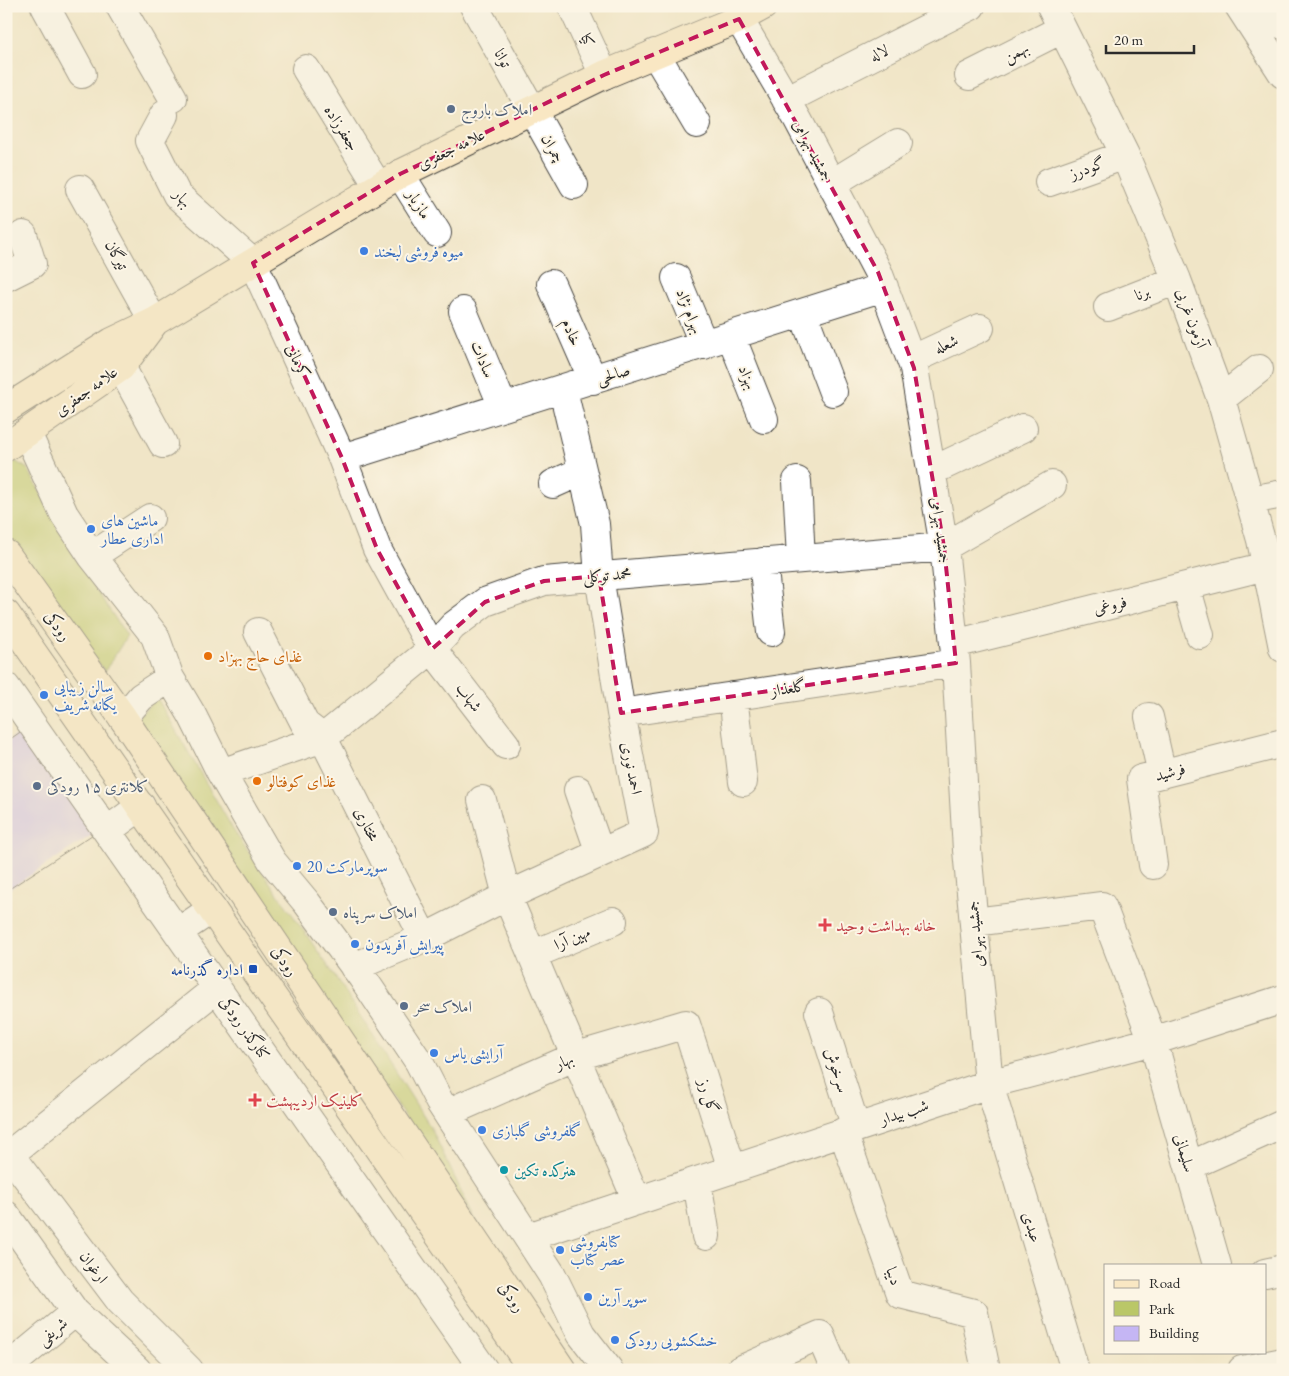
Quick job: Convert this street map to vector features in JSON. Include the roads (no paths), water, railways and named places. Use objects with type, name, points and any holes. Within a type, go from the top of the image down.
[{"type":"main road","name":"علامه جعفری","points":[[10,402],[112,342],[154,322],[389,180],[604,75],[763,6]]},
{"type":"main road","name":"علامه جعفری","points":[[17,440],[121,367],[154,322]]},
{"type":"main road","name":"رودکی","points":[[6,554],[123,718],[562,1370]]},
{"type":"main road","name":"رودکی","points":[[6,614],[533,1370]]},
{"type":"street","points":[[45,6],[82,74]]},
{"type":"street","name":"بهار","points":[[120,6],[169,106],[150,140],[177,195],[253,263]]},
{"type":"street","name":"توانا","points":[[474,6],[531,110]]},
{"type":"street","name":"کیا","points":[[572,6],[604,75]]},
{"type":"street","name":"لاله","points":[[786,100],[971,6]]},
{"type":"street","points":[[1239,6],[1283,74]]},
{"type":"street","points":[[1271,6],[1283,25]]},
{"type":"street","name":"بهمن","points":[[969,76],[1057,17]]},
{"type":"street","name":"آزمون غربی","points":[[1057,17],[1125,155],[1177,280],[1222,399],[1250,500],[1283,648]]},
{"type":"street","name":"جمشید بهرامی","points":[[739,18],[832,184],[884,288],[911,360],[944,547],[955,654],[967,850],[989,1084]]},
{"type":"street","points":[[655,53],[698,124]]},
{"type":"street","name":"جعفرزاده","points":[[306,69],[389,180]]},
{"type":"street","name":"چمران","points":[[531,110],[574,185]]},
{"type":"street","points":[[832,184],[898,143]]},
{"type":"street","name":"گودرز","points":[[1049,182],[1125,155]]},
{"type":"street","name":"مازیار","points":[[389,180],[437,233]]},
{"type":"street","name":"تیرگان","points":[[80,188],[154,322]]},
{"type":"street","points":[[6,277],[32,264],[24,235]]},
{"type":"street","name":"کرمانی","points":[[253,263],[342,458],[377,549],[432,649]]},
{"type":"street","name":"بهرام نژاد","points":[[676,278],[704,345]]},
{"type":"street","name":"برنا","points":[[1108,307],[1177,280]]},
{"type":"street","name":"خادم","points":[[551,284],[593,380]]},
{"type":"street","name":"صالحی","points":[[342,458],[884,288]]},
{"type":"street","name":"سادات","points":[[463,311],[502,407]]},
{"type":"street","points":[[803,314],[833,392]]},
{"type":"street","name":"شعله","points":[[911,360],[980,328]]},
{"type":"street","name":"بهزاد","points":[[731,336],[764,419]]},
{"type":"street","points":[[121,367],[163,444]]},
{"type":"street","points":[[1222,399],[1259,369]]},
{"type":"street","name":"احمد نوری","points":[[354,967],[424,938],[507,896],[644,833],[621,713],[599,576],[595,524],[563,390]]},
{"type":"street","points":[[932,471],[1023,428]]},
{"type":"street","points":[[17,440],[92,556],[155,636],[170,678],[192,715],[221,773],[272,861],[307,903],[354,967],[419,1062],[447,1113],[552,1275],[582,1334],[609,1370]]},
{"type":"street","points":[[553,484],[582,471]]},
{"type":"street","points":[[797,481],[801,559]]},
{"type":"street","points":[[944,547],[1052,485]]},
{"type":"street","points":[[1250,500],[1283,494]]},
{"type":"street","points":[[92,556],[150,518]]},
{"type":"street","name":"محمد توکلی","points":[[323,738],[432,649],[453,626],[484,602],[544,581],[944,547]]},
{"type":"street","points":[[763,562],[771,632]]},
{"type":"street","name":"فروغی","points":[[955,654],[1186,586],[1266,566]]},
{"type":"street","points":[[1186,586],[1200,634]]},
{"type":"street","points":[[258,632],[305,724],[323,738]]},
{"type":"street","name":"شهاب","points":[[432,649],[506,745]]},
{"type":"street","name":"گلعذار","points":[[621,713],[733,696],[955,654]]},
{"type":"street","points":[[123,718],[141,696],[170,678]]},
{"type":"street","name":"کنارگذر رودکی","points":[[6,687],[484,1370]]},
{"type":"street","points":[[733,696],[743,782]]},
{"type":"street","points":[[1149,717],[1162,774]]},
{"type":"street","points":[[221,773],[323,738]]},
{"type":"street","name":"مختاری","points":[[323,738],[424,938]]},
{"type":"street","name":"فرشید","points":[[1153,865],[1141,779],[1283,743]]},
{"type":"street","points":[[578,790],[600,853]]},
{"type":"street","points":[[482,800],[507,896],[637,1201]]},
{"type":"street","points":[[107,831],[141,806]]},
{"type":"street","name":"سلیمانی","points":[[974,922],[1102,906],[1153,1040],[1217,1264]]},
{"type":"street","points":[[178,932],[212,909]]},
{"type":"street","name":"مهین آرا","points":[[532,955],[613,921]]},
{"type":"street","name":"ارغوان","points":[[189,1370],[120,1302],[8,1152],[216,988]]},
{"type":"street","name":"شب بیدار","points":[[528,1237],[989,1084],[1153,1040],[1283,999]]},
{"type":"street","name":"سرخوش","points":[[818,1012],[849,1130]]},
{"type":"street","name":"بهار","points":[[447,1113],[574,1057],[686,1024]]},
{"type":"street","name":"گل رز","points":[[686,1024],[732,1169]]},
{"type":"street","name":"عبدی","points":[[989,1084],[1075,1370]]},
{"type":"street","points":[[1189,1166],[1283,1124]]},
{"type":"street","name":"دیبا","points":[[849,1130],[900,1294],[974,1314],[986,1370]]},
{"type":"street","points":[[697,1181],[706,1236]]},
{"type":"street","points":[[6,1215],[75,1312],[136,1370]]},
{"type":"street","points":[[1266,1273],[1283,1269]]},
{"type":"street","name":"شریفی","points":[[6,1370],[75,1312]]},
{"type":"street","points":[[740,1370],[820,1335],[835,1370]]},
{"type":"street","points":[[1230,1354],[1232,1370]]},
{"type":"street","points":[[1242,1370],[1283,1362]]},
{"type":"place","name":"املاک باروج","points":[[451,109]]},
{"type":"place","name":"میوه فروشی لبخند","points":[[364,251]]},
{"type":"place","name":"ماشین های اداری عطار","points":[[91,529]]},
{"type":"place","name":"غذای حاج بهزاد","points":[[208,656]]},
{"type":"place","name":"سالن زیبایی یگانه شریف","points":[[44,695]]},
{"type":"place","name":"غذای کوفتالو","points":[[257,781]]},
{"type":"place","name":"کلانتری ۱۵ رودکی","points":[[37,786]]},
{"type":"place","name":"سوپرمارکت 20","points":[[297,866]]},
{"type":"place","name":"املاک سرپناه","points":[[333,912]]},
{"type":"place","name":"خانه بهداشت وحید","points":[[825,925]]},
{"type":"place","name":"پیرایش آفریدون","points":[[355,944]]},
{"type":"place","name":"اداره گذرنامه","points":[[253,969]]},
{"type":"place","name":"املاک سحر","points":[[404,1006]]},
{"type":"place","name":"آرایشی یاس","points":[[434,1053]]},
{"type":"place","name":"کلینیک اردیبهشت","points":[[255,1100]]},
{"type":"place","name":"گلفروشی گلبازی","points":[[482,1130]]},
{"type":"place","name":"هنرکده تکین","points":[[504,1170]]},
{"type":"place","name":"کتابفروشی عصر کتاب","points":[[560,1250]]},
{"type":"place","name":"سوپر آرین","points":[[588,1297]]},
{"type":"place","name":"خشکشویی رودکی","points":[[615,1340]]}]
